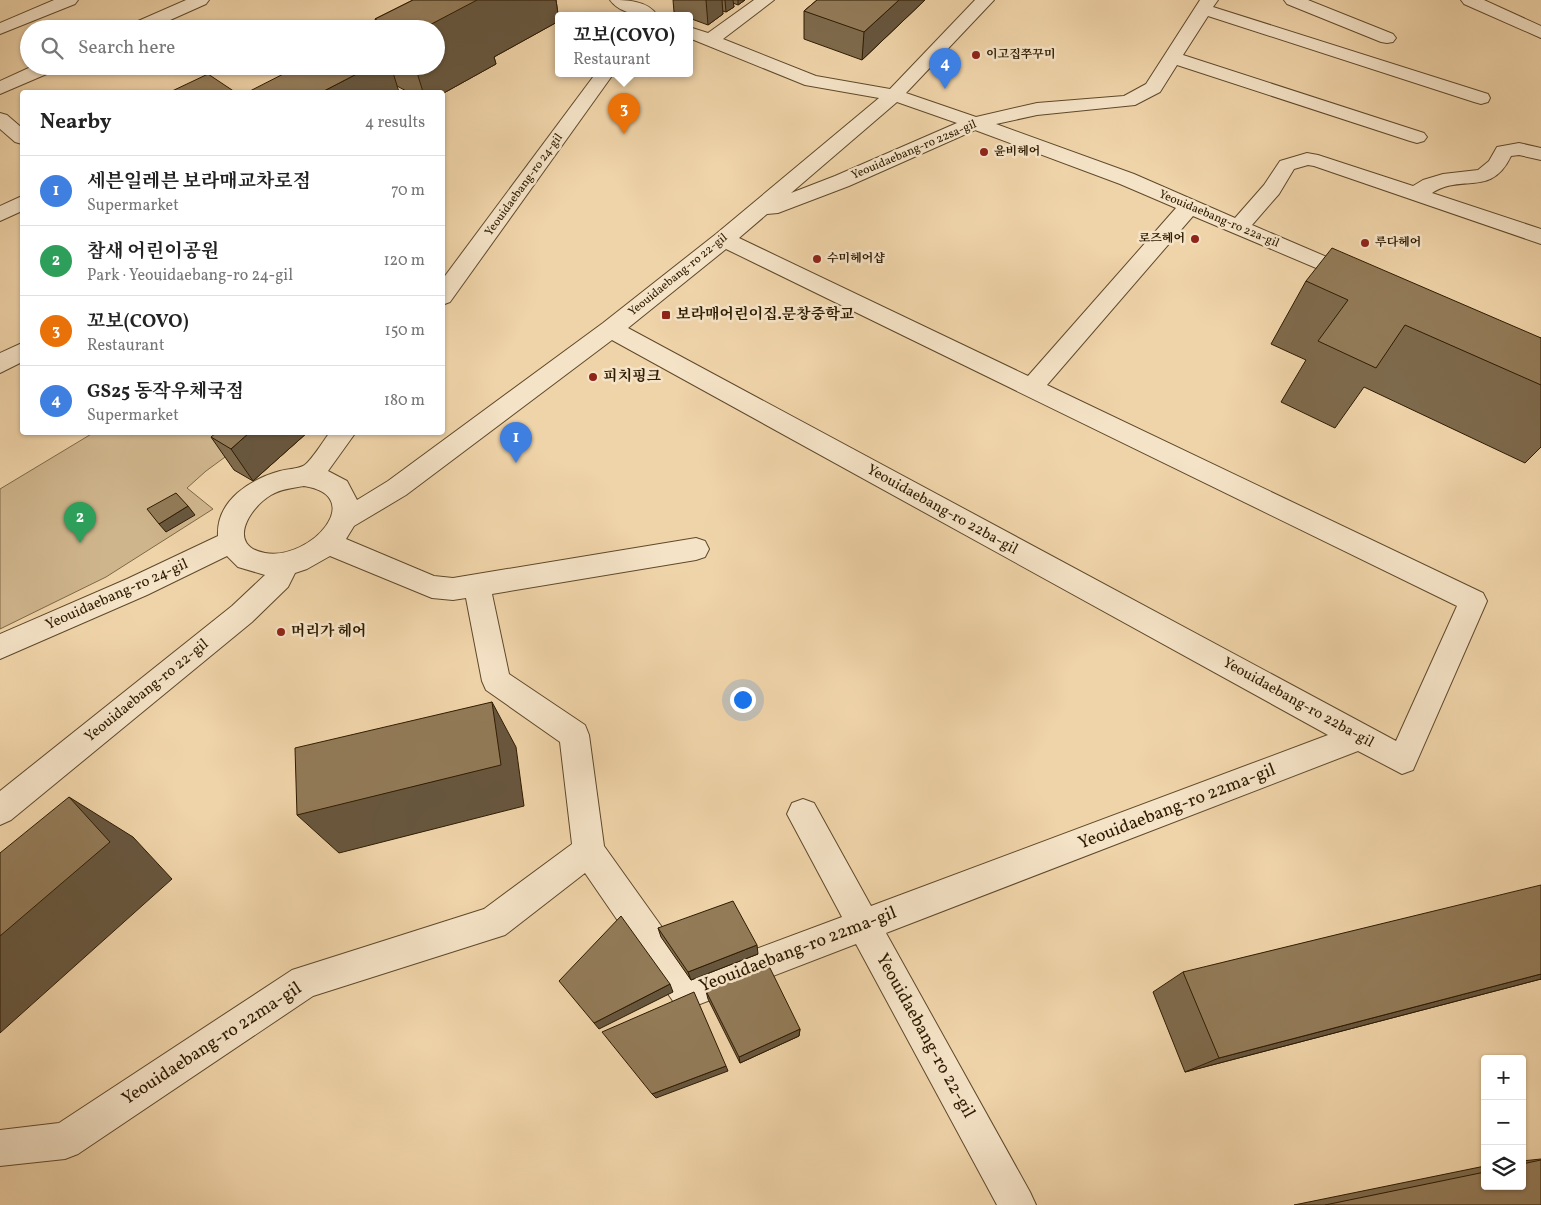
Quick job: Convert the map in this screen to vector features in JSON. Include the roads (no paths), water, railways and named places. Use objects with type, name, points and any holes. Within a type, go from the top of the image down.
[{"type":"street","points":[[21,20],[69,0]]},
{"type":"street","points":[[155,20],[200,0]]},
{"type":"street","points":[[618,0],[641,12]]},
{"type":"street","points":[[649,12],[658,0]]},
{"type":"street","points":[[710,40],[765,0]]},
{"type":"street","name":"Yeouidaebang-ro 22-gil","points":[[345,518],[397,488],[611,329],[724,239],[894,95],[985,0]]},
{"type":"street","points":[[1293,0],[1387,38]]},
{"type":"street","points":[[1470,0],[1541,33]]},
{"type":"street","points":[[1206,5],[1481,98]]},
{"type":"street","name":"Yeouidaebang-ro 22sa-gil","points":[[753,214],[842,181],[974,123],[1037,109],[1128,101],[1153,88],[1206,5]]},
{"type":"street","points":[[0,29],[20,21]]},
{"type":"street","name":"Yeouidaebang-ro 22a-gil","points":[[693,34],[812,81],[894,95],[1126,179],[1371,284]]},
{"type":"street","points":[[1172,58],[1417,138]]},
{"type":"street","points":[[0,88],[29,75]]},
{"type":"street","name":"Yeouidaebang-ro 24-gil","points":[[445,293],[602,77]]},
{"type":"street","points":[[0,119],[20,136]]},
{"type":"street","points":[[1416,194],[1430,185],[1443,180],[1483,176],[1497,165],[1504,151],[1509,149],[1541,154]]},
{"type":"street","points":[[1238,228],[1272,189],[1286,166],[1296,161],[1307,159],[1318,161],[1541,237]]},
{"type":"street","points":[[0,214],[20,204]]},
{"type":"street","points":[[1031,388],[1190,206]]},
{"type":"street","name":"Yeouidaebang-ro 22ba-gil","points":[[611,329],[1402,760],[1473,601],[724,239]]},
{"type":"street","points":[[0,364],[20,352]]},
{"type":"street","points":[[310,477],[342,435]]},
{"type":"street","points":[[288,478],[319,478],[332,484],[341,493],[345,505],[345,518],[339,532],[328,544],[314,555],[286,565],[261,565],[246,559],[236,550],[233,541],[231,525],[237,511],[256,491],[271,483],[288,478]]},
{"type":"street","name":"Yeouidaebang-ro 24-gil","points":[[0,647],[137,587],[233,541]]},
{"type":"street","points":[[328,544],[432,586],[453,589],[696,549]]},
{"type":"street","name":"Yeouidaebang-ro 22-gil","points":[[0,810],[242,614],[278,579],[286,565]]},
{"type":"street","points":[[477,585],[496,681],[574,734],[589,850]]},
{"type":"street","name":"Yeouidaebang-ro 22ma-gil","points":[[0,1148],[65,1141],[304,982],[493,922],[589,850],[687,992],[1360,737]]},
{"type":"street","name":"Yeouidaebang-ro 22-gil","points":[[803,814],[1018,1205]]},
{"type":"place","name":"이고집쭈꾸미","points":[[976,55]]},
{"type":"place","name":"GS25 동작우체국점","points":[[945,89]]},
{"type":"place","name":"꼬보(COVO)","points":[[624,134]]},
{"type":"place","name":"윤비헤어","points":[[984,152]]},
{"type":"place","name":"로즈헤어","points":[[1195,239]]},
{"type":"place","name":"루다헤어","points":[[1365,243]]},
{"type":"place","name":"수미헤어샵","points":[[817,259]]},
{"type":"place","name":"보라매어린이집.문창중학교","points":[[666,315]]},
{"type":"place","name":"피치핑크","points":[[593,377]]},
{"type":"place","name":"세븐일레븐 보라매교차로점","points":[[516,463]]},
{"type":"place","name":"참새 어린이공원","points":[[80,543]]},
{"type":"place","name":"머리가 헤어","points":[[281,632]]}]
